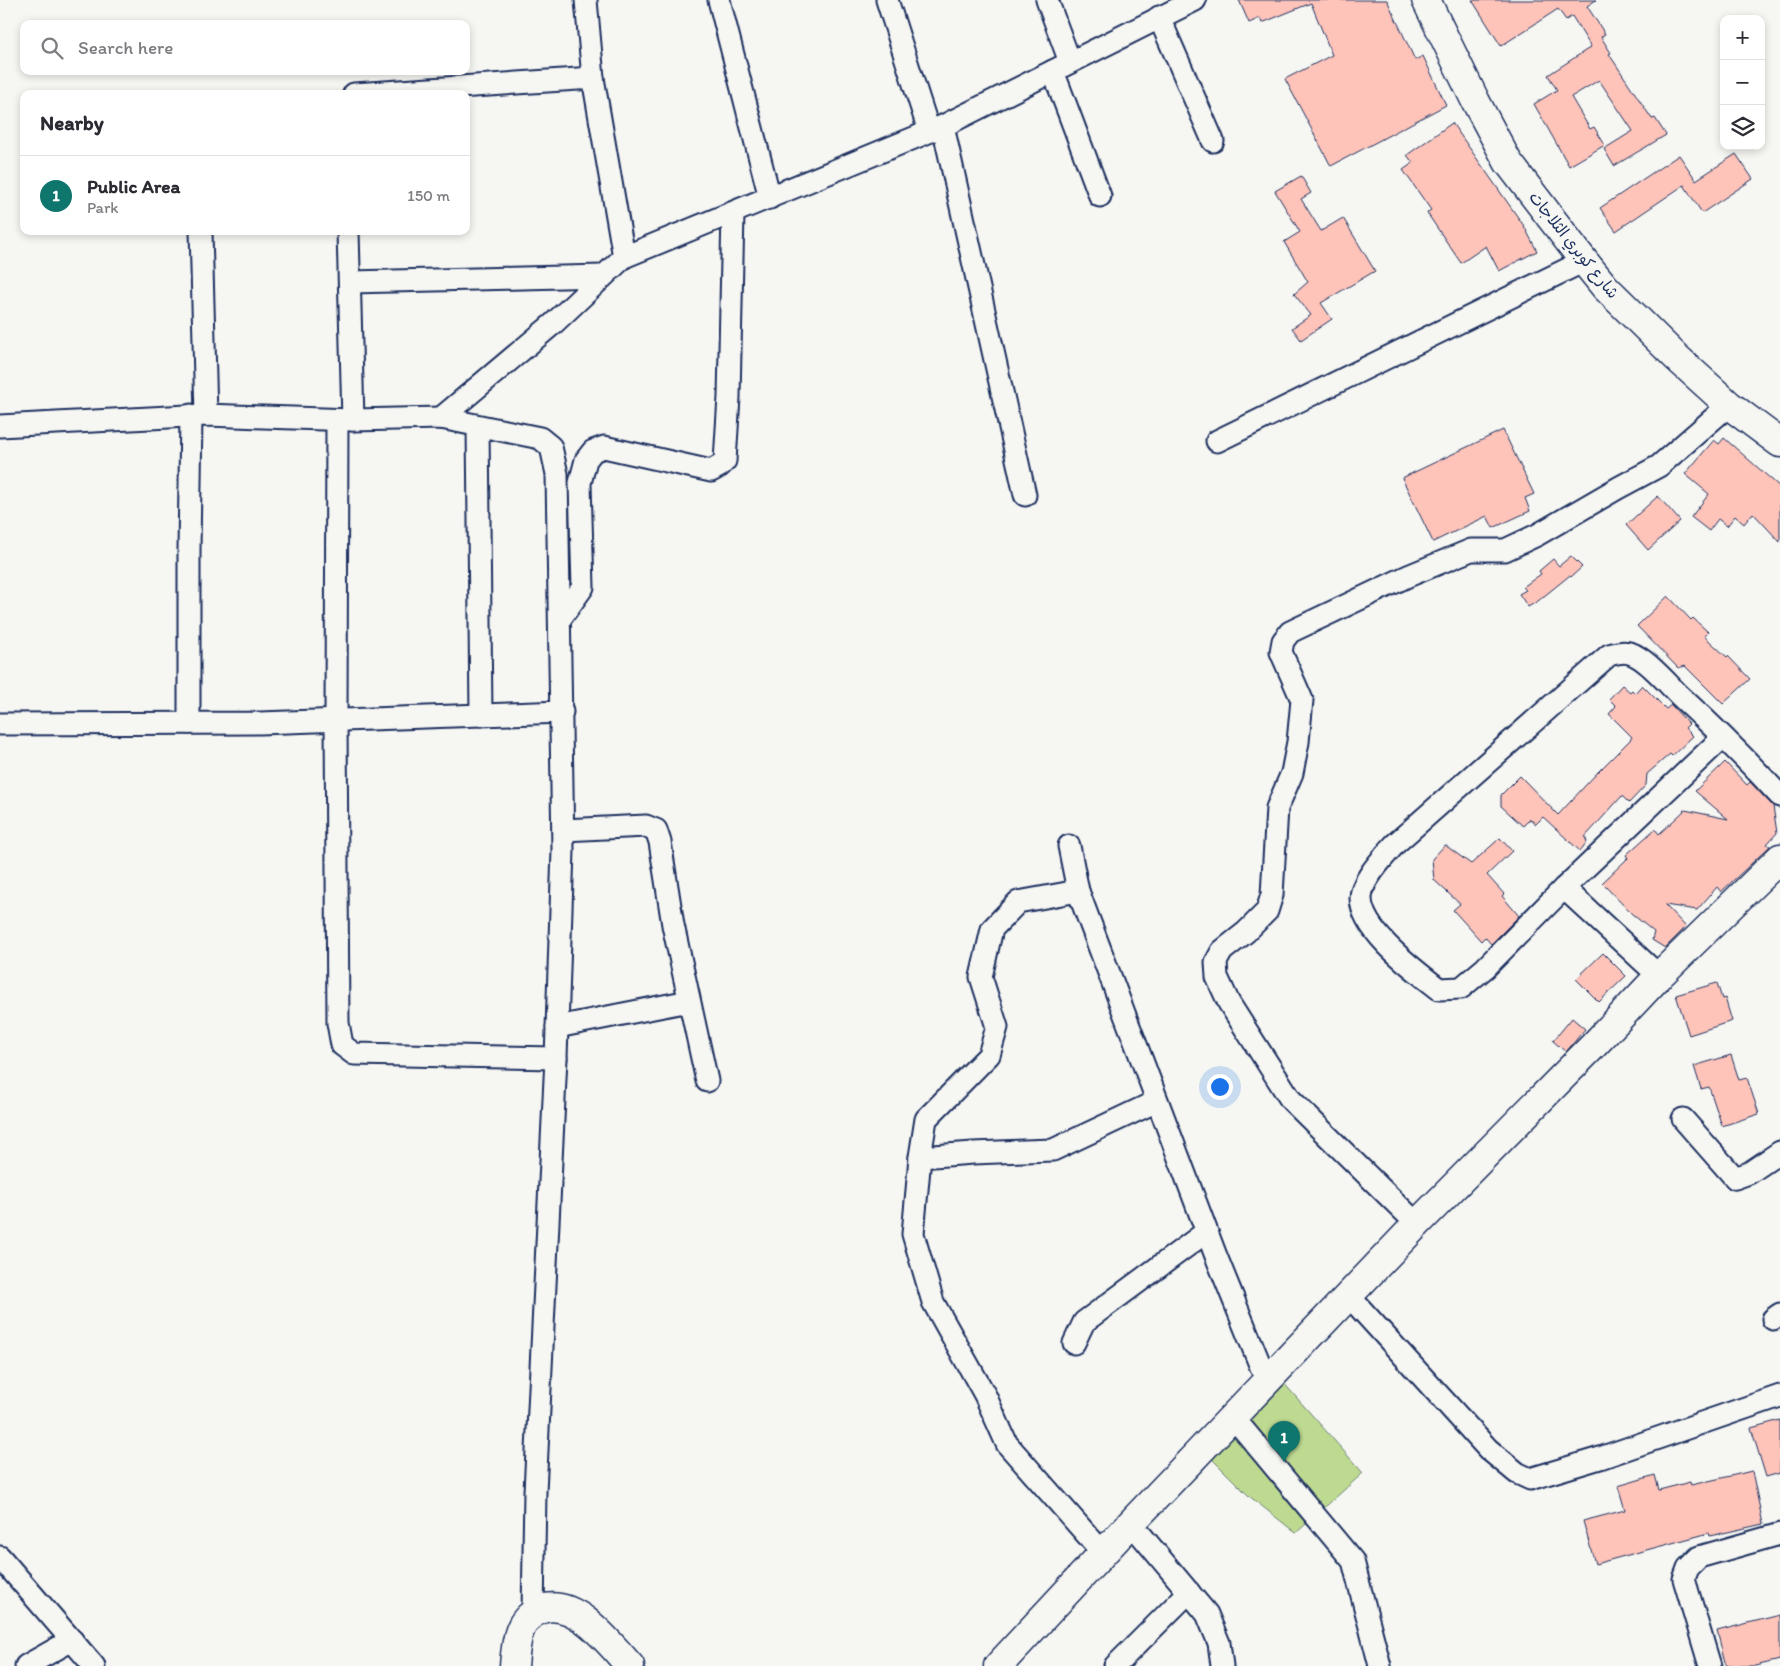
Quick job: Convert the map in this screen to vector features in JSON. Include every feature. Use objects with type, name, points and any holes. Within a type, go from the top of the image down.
[{"type":"street","points":[[586,0],[593,78],[624,257]]},
{"type":"street","points":[[719,0],[770,198]]},
{"type":"street","points":[[887,0],[936,129],[1026,495]]},
{"type":"street","points":[[1048,0],[1061,66],[1100,196]]},
{"type":"street","points":[[441,418],[554,323],[624,257],[733,214],[936,129],[1194,0]]},
{"type":"street","name":"شارع كوبري الثلاجات","points":[[1426,0],[1508,162],[1605,288],[1729,405],[1780,443]]},
{"type":"street","points":[[1159,17],[1213,140]]},
{"type":"street","points":[[414,90],[593,78]]},
{"type":"street","points":[[560,620],[583,587],[580,483],[586,460],[593,451],[604,447],[711,471],[725,460],[729,397],[733,214]]},
{"type":"street","points":[[189,723],[201,235]]},
{"type":"street","points":[[348,235],[351,282],[336,720],[338,1022],[342,1045],[354,1054],[556,1058]]},
{"type":"street","points":[[1217,440],[1584,261]]},
{"type":"street","points":[[351,282],[603,276]]},
{"type":"street","points":[[1417,1224],[1291,1100],[1229,1003],[1217,978],[1216,962],[1222,950],[1267,911],[1272,895],[1277,808],[1292,773],[1298,742],[1302,700],[1284,663],[1281,652],[1283,641],[1290,632],[1417,572],[1471,550],[1505,550],[1537,535],[1659,466],[1729,405]]},
{"type":"street","points":[[0,426],[198,415],[345,420],[441,418],[540,438],[551,447],[558,474],[563,830],[558,1027],[535,1492],[533,1613]]},
{"type":"street","points":[[478,426],[481,715]]},
{"type":"street","points":[[1723,737],[1564,888],[1486,968],[1461,988],[1439,989],[1405,963],[1368,923],[1361,898],[1368,876],[1395,844],[1609,655],[1623,651],[1638,656],[1747,759],[1780,796]]},
{"type":"street","points":[[0,724],[260,723],[562,712]]},
{"type":"street","points":[[563,830],[646,826],[656,830],[660,842],[673,925],[707,1081]]},
{"type":"street","points":[[1069,846],[1078,891],[1206,1232],[1267,1382]]},
{"type":"street","points":[[1008,1662],[1131,1523],[1417,1224],[1593,1046],[1659,976],[1780,858]]},
{"type":"street","points":[[1564,888],[1659,976]]},
{"type":"street","points":[[1078,891],[1018,902],[992,929],[981,977],[997,1027],[990,1055],[926,1119],[920,1157],[913,1234],[933,1302],[985,1395],[1007,1444],[1103,1553]]},
{"type":"street","points":[[558,1027],[689,1001]]},
{"type":"street","points":[[920,1157],[1053,1150],[1157,1101]]},
{"type":"street","points":[[1683,1118],[1734,1178],[1750,1173],[1780,1152]]},
{"type":"street","points":[[1074,1343],[1084,1322],[1206,1232]]},
{"type":"street","points":[[1350,1296],[1488,1449],[1517,1473],[1530,1479],[1600,1458],[1780,1396]]},
{"type":"street","points":[[1234,1416],[1354,1561],[1380,1666]]},
{"type":"street","points":[[1131,1523],[1208,1614],[1218,1643],[1222,1666]]},
{"type":"street","points":[[1710,1666],[1684,1579],[1688,1568],[1699,1557],[1780,1534]]},
{"type":"street","points":[[0,1557],[94,1666]]},
{"type":"street","points":[[1115,1666],[1189,1592]]},
{"type":"street","points":[[514,1666],[522,1623],[533,1613],[551,1606],[571,1610],[597,1631],[630,1666]]},
{"type":"street","points":[[26,1666],[72,1640]]},
{"type":"green space","points":[[1281,1380],[1363,1473],[1296,1533],[1249,1496],[1204,1451]]},
{"type":"building","points":[[1239,0],[1387,0],[1415,60],[1423,56],[1446,105],[1331,166],[1285,79],[1332,55],[1311,3],[1262,23],[1260,18],[1249,23]]},
{"type":"building","points":[[1472,0],[1596,0],[1587,6],[1605,34],[1601,37],[1611,53],[1609,54],[1652,119],[1655,118],[1666,135],[1614,166],[1604,149],[1633,131],[1599,80],[1571,97],[1590,129],[1594,127],[1605,145],[1569,166],[1534,104],[1557,90],[1548,75],[1591,47],[1572,16],[1566,20],[1558,9],[1501,46]]},
{"type":"building","points":[[1452,123],[1524,226],[1537,251],[1499,271],[1486,246],[1461,263],[1427,213],[1431,210],[1403,170],[1413,163],[1407,155]]},
{"type":"building","points":[[1736,154],[1753,179],[1702,213],[1684,185],[1616,231],[1600,208],[1679,155],[1696,180]]},
{"type":"building","points":[[1301,176],[1311,193],[1301,199],[1321,231],[1343,218],[1375,271],[1321,303],[1332,319],[1301,340],[1292,328],[1311,315],[1294,294],[1308,282],[1284,242],[1300,232],[1275,191]]},
{"type":"building","points":[[1503,430],[1534,494],[1525,498],[1530,511],[1493,528],[1487,516],[1433,542],[1402,478]]},
{"type":"building","points":[[1724,438],[1780,487],[1780,542],[1753,513],[1744,524],[1735,516],[1727,526],[1718,519],[1709,531],[1691,517],[1709,494],[1685,474],[1714,440],[1719,444]]},
{"type":"building","points":[[1658,496],[1680,521],[1648,550],[1626,525]]},
{"type":"building","points":[[1571,556],[1582,567],[1528,607],[1519,594],[1526,590],[1523,587],[1541,574],[1539,571],[1553,559],[1559,566]]},
{"type":"building","points":[[1668,596],[1691,620],[1693,618],[1708,632],[1704,636],[1728,656],[1750,679],[1723,704],[1685,666],[1678,668],[1637,626]]},
{"type":"building","points":[[1622,685],[1630,692],[1632,690],[1635,693],[1642,685],[1666,709],[1671,705],[1689,724],[1685,728],[1693,736],[1672,756],[1670,754],[1647,774],[1646,785],[1629,803],[1622,796],[1585,837],[1587,842],[1580,851],[1543,817],[1536,824],[1530,819],[1523,826],[1501,806],[1501,795],[1520,776],[1558,815],[1630,740],[1632,737],[1609,714],[1616,706],[1609,699]]},
{"type":"building","points":[[1725,762],[1747,785],[1750,782],[1773,806],[1777,833],[1767,844],[1770,846],[1721,892],[1717,887],[1697,910],[1665,905],[1686,927],[1665,948],[1652,940],[1654,932],[1632,914],[1602,883],[1628,858],[1626,855],[1655,829],[1659,834],[1685,810],[1728,819],[1695,791]]},
{"type":"building","points":[[1500,838],[1512,851],[1487,875],[1504,894],[1502,896],[1519,916],[1491,944],[1485,937],[1481,941],[1453,910],[1460,904],[1434,880],[1432,859],[1445,845],[1471,864]]},
{"type":"building","points":[[1603,953],[1626,976],[1599,1002],[1576,979]]},
{"type":"building","points":[[1717,983],[1722,999],[1725,998],[1732,1021],[1689,1035],[1676,995]]},
{"type":"building","points":[[1572,1018],[1585,1029],[1566,1052],[1553,1041]]},
{"type":"building","points":[[1731,1055],[1739,1080],[1747,1078],[1759,1114],[1722,1126],[1709,1087],[1701,1089],[1694,1066]]},
{"type":"building","points":[[1780,1420],[1780,1473],[1766,1477],[1751,1428]]},
{"type":"building","points":[[1752,1471],[1763,1524],[1710,1536],[1709,1533],[1595,1564],[1583,1521],[1625,1510],[1618,1486],[1655,1475],[1659,1490],[1690,1482],[1691,1485]]},
{"type":"building","points":[[1780,1615],[1780,1660],[1755,1666],[1726,1666],[1717,1631]]},
{"type":"place","name":"Public Area","points":[[1284,1462]]}]
